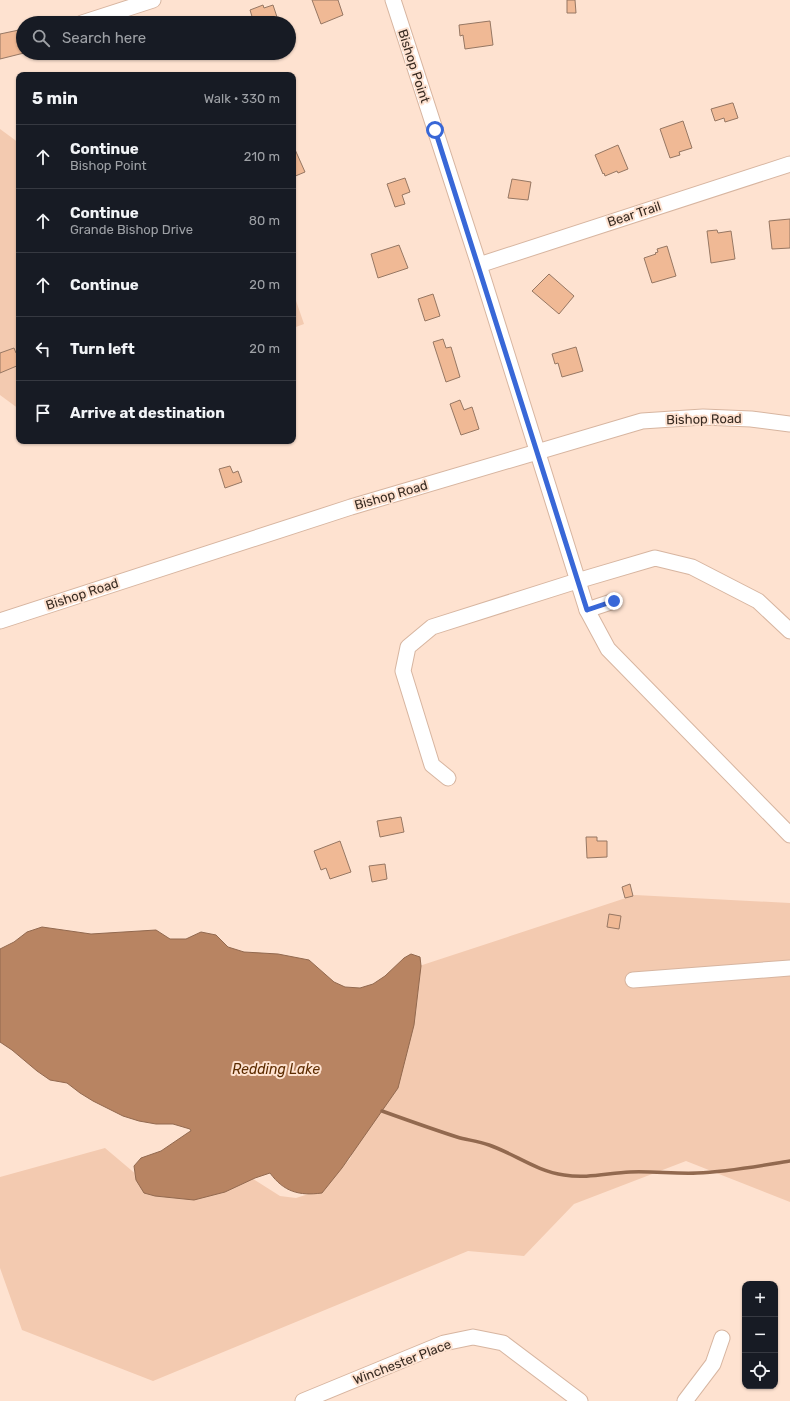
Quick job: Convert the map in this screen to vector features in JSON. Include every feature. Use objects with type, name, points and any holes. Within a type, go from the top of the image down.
[{"type":"street","points":[[104,16],[153,0]]},
{"type":"street","name":"Bishop Point","points":[[393,0],[587,610],[608,649],[790,834]]},
{"type":"street","name":"Bear Trail","points":[[478,265],[790,164]]},
{"type":"street","name":"Bishop Road","points":[[0,621],[351,507],[642,421],[703,417],[751,419],[790,424]]},
{"type":"street","points":[[448,778],[432,765],[403,672],[408,647],[432,627],[577,580],[655,558],[692,567],[758,601],[790,631]]},
{"type":"street","points":[[587,610],[614,601]]},
{"type":"street","points":[[633,980],[790,968]]},
{"type":"street","name":"Winchester Place","points":[[303,1401],[444,1343],[473,1337],[503,1343],[580,1401]]},
{"type":"street","points":[[684,1401],[713,1364],[722,1338]]},
{"type":"shaded area","points":[[0,129],[16,141],[16,407],[0,395]]},
{"type":"shaded area","points":[[296,301],[304,324],[296,327]]},
{"type":"shaded area","points":[[635,895],[790,903],[790,1202],[686,1161],[574,1204],[524,1256],[468,1251],[153,1381],[22,1330],[0,1268],[0,1177],[105,1148],[157,1192],[250,1177],[280,1196],[296,1198],[315,1192],[350,1159],[371,1106],[401,972]]},
{"type":"water","name":"Redding Lake","points":[[42,927],[91,934],[156,930],[170,939],[186,939],[201,932],[216,935],[228,947],[244,952],[278,954],[309,960],[334,982],[345,987],[360,988],[373,984],[385,976],[404,958],[411,954],[420,957],[421,966],[414,1025],[398,1088],[342,1168],[322,1193],[306,1194],[293,1191],[281,1185],[270,1173],[255,1178],[225,1192],[194,1200],[155,1196],[144,1193],[136,1180],[134,1166],[141,1158],[161,1151],[191,1131],[190,1129],[173,1124],[156,1124],[139,1121],[123,1116],[93,1101],[67,1083],[50,1080],[0,1042],[0,949],[14,942],[27,932]]},
{"type":"building","points":[[312,0],[338,0],[343,15],[321,24]]},
{"type":"building","points":[[567,0],[575,0],[576,13],[567,13]]},
{"type":"building","points":[[263,5],[264,8],[273,5],[277,16],[252,16],[250,10]]},
{"type":"building","points":[[490,21],[493,45],[465,49],[463,35],[460,36],[459,25]]},
{"type":"building","points":[[16,31],[16,55],[0,59],[0,34]]},
{"type":"building","points":[[733,103],[738,118],[725,122],[724,118],[715,121],[711,109]]},
{"type":"building","points":[[683,121],[692,148],[679,152],[680,155],[670,158],[660,129]]},
{"type":"building","points":[[618,145],[628,169],[618,173],[617,171],[605,176],[595,155]]},
{"type":"building","points":[[296,152],[305,172],[296,176]]},
{"type":"building","points":[[405,178],[410,192],[402,195],[405,204],[395,207],[387,184]]},
{"type":"building","points":[[512,179],[531,182],[528,200],[508,198]]},
{"type":"building","points":[[790,219],[790,248],[772,249],[769,221]]},
{"type":"building","points":[[717,230],[718,233],[731,231],[735,259],[711,263],[707,231]]},
{"type":"building","points":[[399,245],[408,268],[378,278],[371,254]]},
{"type":"building","points":[[667,246],[676,276],[652,283],[644,258],[656,254],[655,253],[658,252],[657,249]]},
{"type":"building","points":[[549,274],[574,296],[559,314],[532,291]]},
{"type":"building","points":[[433,294],[440,316],[425,321],[418,299]]},
{"type":"building","points":[[443,339],[446,348],[451,347],[460,377],[446,382],[433,342]]},
{"type":"building","points":[[576,347],[583,371],[562,377],[558,363],[555,364],[552,354]]},
{"type":"building","points":[[14,348],[16,353],[16,366],[0,373],[0,353]]},
{"type":"building","points":[[460,400],[464,410],[472,407],[479,429],[461,435],[450,404]]},
{"type":"building","points":[[230,466],[233,473],[238,471],[242,482],[225,488],[219,469]]},
{"type":"building","points":[[401,817],[404,832],[380,837],[377,821]]},
{"type":"building","points":[[586,837],[597,837],[597,841],[607,841],[607,857],[587,858]]},
{"type":"building","points":[[340,841],[351,872],[330,879],[326,868],[321,870],[314,851]]},
{"type":"building","points":[[385,864],[387,879],[372,882],[369,866]]},
{"type":"building","points":[[630,884],[633,896],[625,898],[622,887]]},
{"type":"building","points":[[609,914],[621,916],[619,929],[607,927]]},
{"type":"waterway","points":[[382,1111],[457,1137],[481,1142],[544,1170],[564,1175],[589,1176],[630,1172],[709,1172],[790,1161]]},
{"type":"route","points":[[435,130],[587,610],[614,601]]}]
